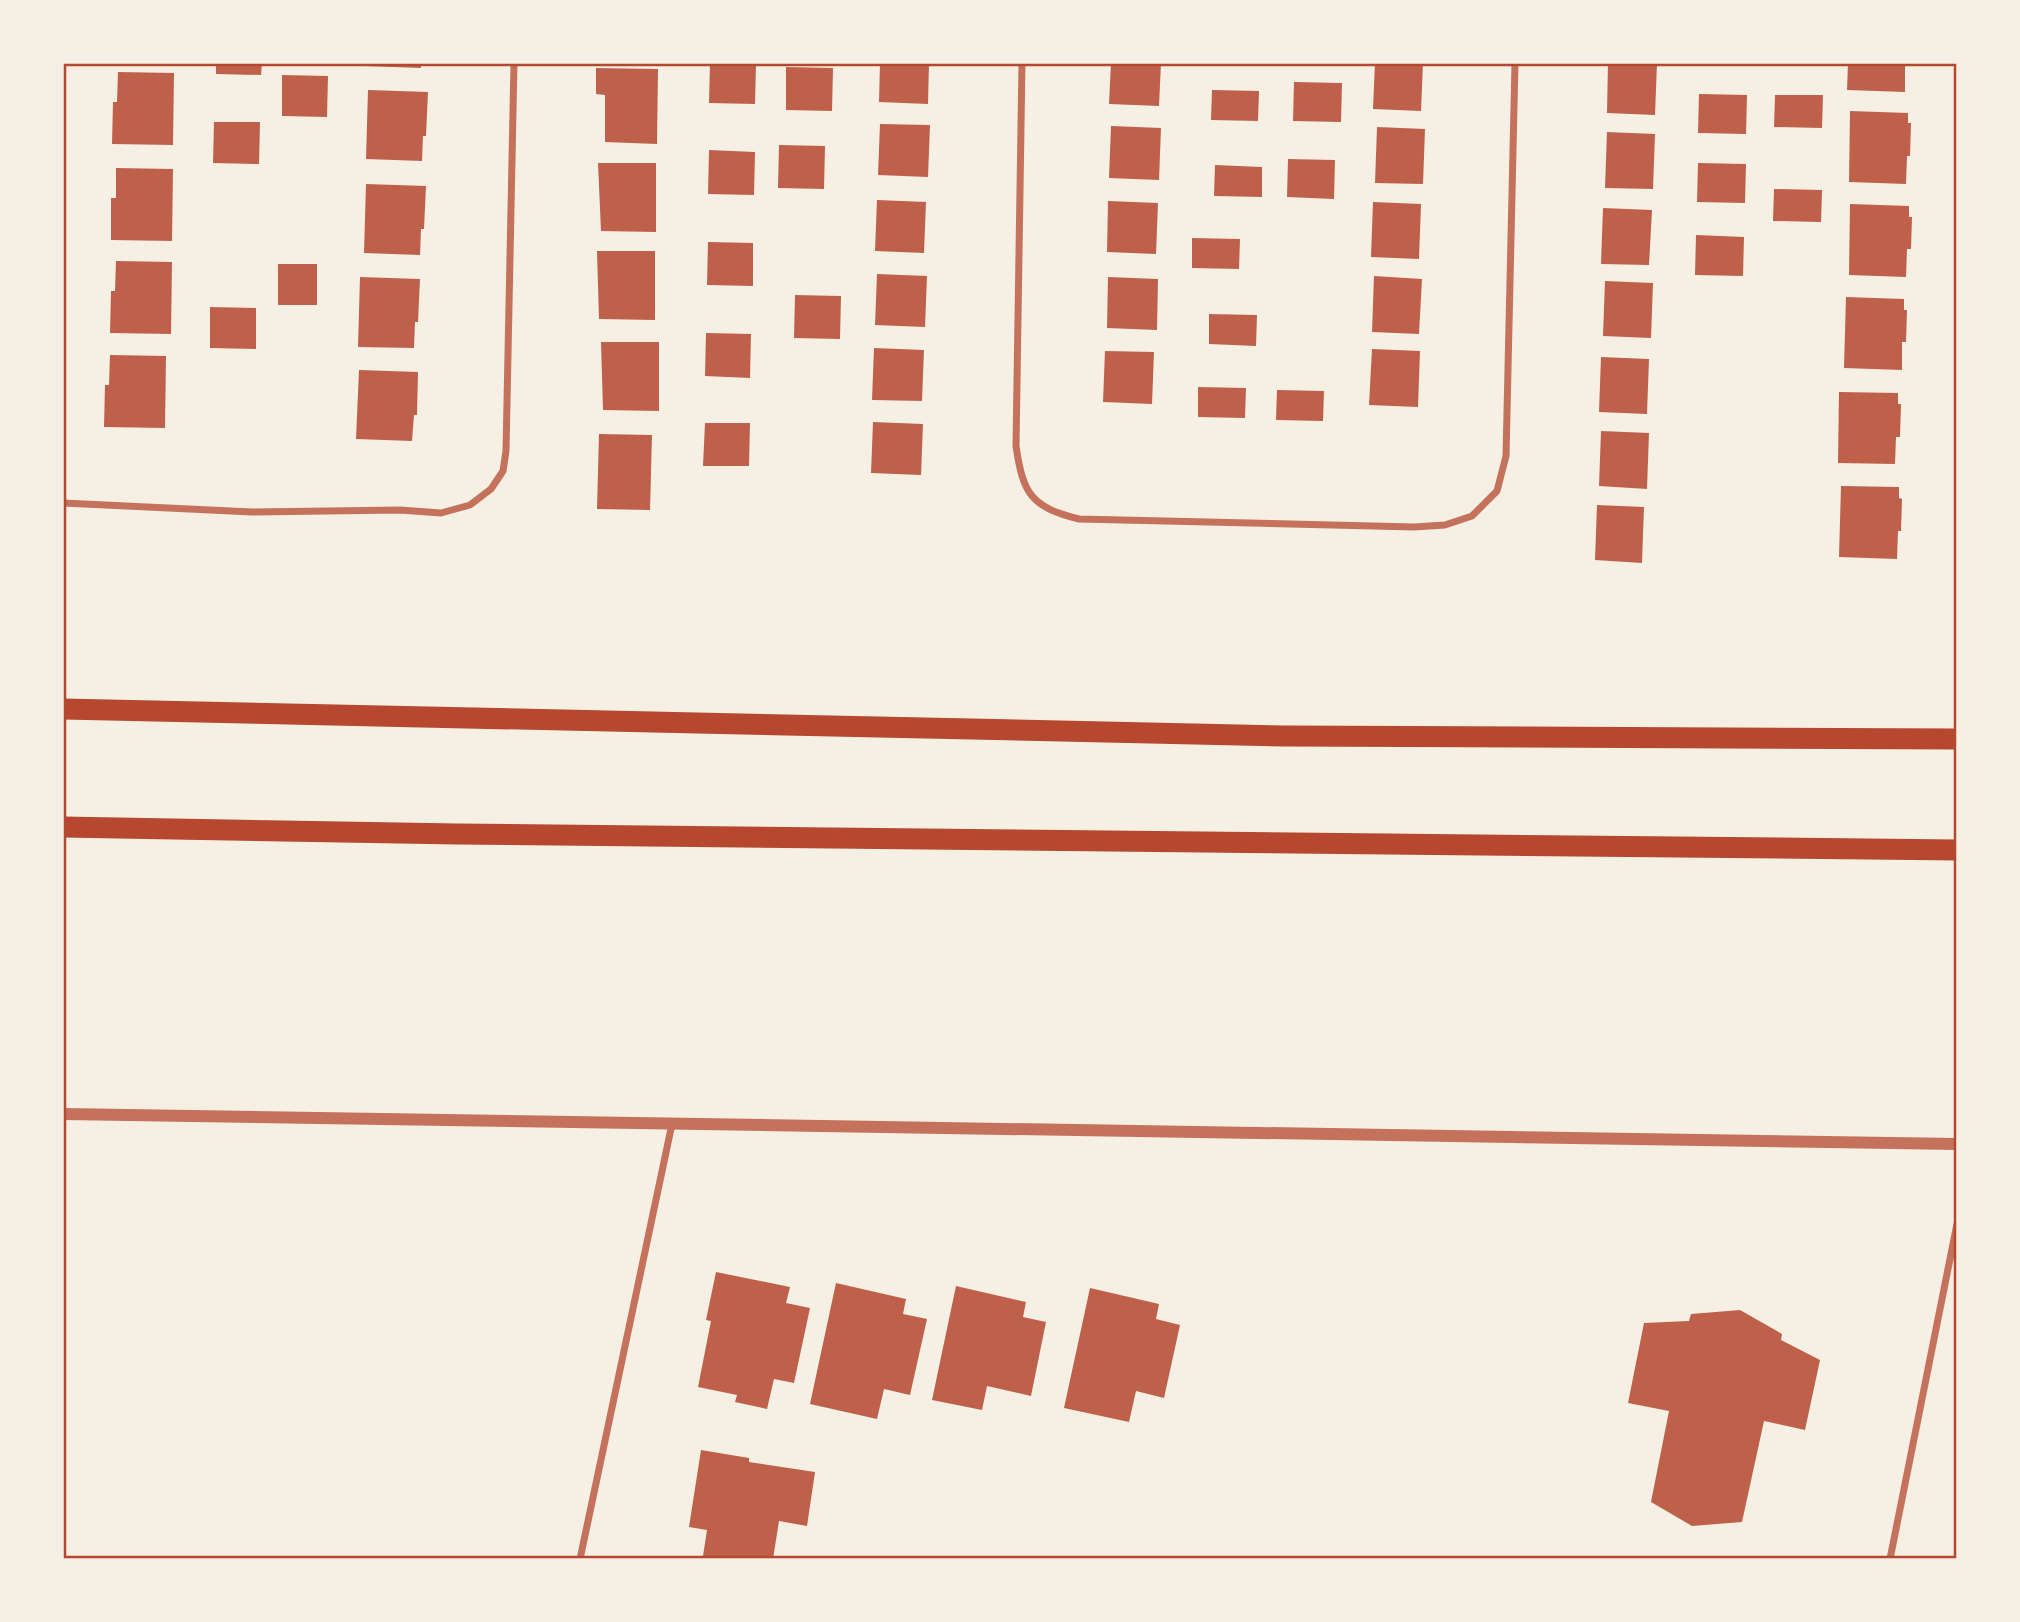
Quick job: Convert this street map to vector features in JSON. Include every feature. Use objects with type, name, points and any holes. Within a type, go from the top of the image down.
[{"type":"highway","points":[[63,709],[1285,736],[1957,739]]},
{"type":"highway","points":[[63,827],[513,835],[1957,850]]},
{"type":"street","points":[[63,503],[252,512],[400,510],[441,513],[470,505],[491,489],[503,471],[506,451],[514,63]]},
{"type":"street","points":[[1022,63],[1016,446],[1020,477],[1032,497],[1055,512],[1079,519],[1414,527],[1445,525],[1472,516],[1497,491],[1506,456],[1515,63]]},
{"type":"street","points":[[63,1114],[1957,1144]]},
{"type":"street","points":[[580,1559],[671,1124]]},
{"type":"street","points":[[1890,1559],[1957,1224]]},
{"type":"building","points":[[216,63],[262,63],[261,75],[216,74]]},
{"type":"building","points":[[365,63],[421,63],[421,68],[365,66]]},
{"type":"building","points":[[710,63],[756,63],[755,104],[709,103]]},
{"type":"building","points":[[880,63],[929,63],[928,104],[879,102]]},
{"type":"building","points":[[1111,63],[1161,63],[1159,106],[1109,104]]},
{"type":"building","points":[[1375,63],[1423,63],[1421,111],[1373,109]]},
{"type":"building","points":[[1608,63],[1657,63],[1655,115],[1607,113]]},
{"type":"building","points":[[1848,63],[1905,63],[1905,92],[1847,90]]},
{"type":"building","points":[[786,67],[833,68],[832,111],[786,110]]},
{"type":"building","points":[[596,68],[658,69],[657,144],[605,142],[605,95],[596,94]]},
{"type":"building","points":[[118,72],[174,73],[173,145],[112,144],[113,102],[117,102]]},
{"type":"building","points":[[282,75],[328,76],[327,117],[282,116]]},
{"type":"building","points":[[1294,82],[1342,83],[1341,122],[1293,121]]},
{"type":"building","points":[[368,90],[428,92],[422,161],[366,159]]},
{"type":"building","points":[[1212,90],[1259,91],[1258,121],[1211,120]]},
{"type":"building","points":[[1699,94],[1747,95],[1746,134],[1698,133]]},
{"type":"building","points":[[1775,95],[1823,95],[1822,128],[1774,127]]},
{"type":"building","points":[[1850,111],[1908,113],[1908,123],[1911,123],[1906,184],[1849,182]]},
{"type":"building","points":[[214,122],[260,122],[259,164],[213,163]]},
{"type":"building","points":[[880,124],[930,125],[928,177],[878,175]]},
{"type":"building","points":[[1111,126],[1161,128],[1159,180],[1109,178]]},
{"type":"building","points":[[1377,127],[1425,129],[1423,184],[1375,183]]},
{"type":"building","points":[[1607,132],[1655,134],[1653,189],[1605,188]]},
{"type":"building","points":[[779,145],[825,146],[824,189],[778,188]]},
{"type":"building","points":[[709,150],[755,152],[754,195],[708,194]]},
{"type":"building","points":[[1288,159],[1335,160],[1334,199],[1287,197]]},
{"type":"building","points":[[598,163],[656,163],[656,232],[601,231]]},
{"type":"building","points":[[1698,163],[1746,164],[1745,203],[1697,202]]},
{"type":"building","points":[[1215,165],[1262,167],[1262,197],[1214,196]]},
{"type":"building","points":[[116,168],[173,169],[172,241],[111,240],[111,198],[116,198]]},
{"type":"building","points":[[366,184],[426,186],[420,255],[364,253]]},
{"type":"building","points":[[1774,189],[1822,190],[1821,222],[1773,221]]},
{"type":"building","points":[[877,200],[926,202],[924,253],[875,251]]},
{"type":"building","points":[[1108,201],[1158,203],[1156,254],[1107,252]]},
{"type":"building","points":[[1373,202],[1421,204],[1419,259],[1371,257]]},
{"type":"building","points":[[1850,204],[1909,206],[1909,217],[1912,217],[1911,249],[1907,249],[1906,277],[1849,275]]},
{"type":"building","points":[[1603,208],[1652,210],[1649,265],[1601,264]]},
{"type":"building","points":[[1696,235],[1744,237],[1743,276],[1695,275]]},
{"type":"building","points":[[1192,238],[1240,239],[1239,269],[1192,268]]},
{"type":"building","points":[[708,242],[753,243],[753,286],[707,285]]},
{"type":"building","points":[[597,251],[655,251],[655,320],[599,319]]},
{"type":"building","points":[[116,261],[172,262],[171,334],[110,333],[111,291],[115,291]]},
{"type":"building","points":[[278,264],[317,264],[317,305],[278,305]]},
{"type":"building","points":[[877,274],[927,276],[925,327],[875,325]]},
{"type":"building","points":[[1374,276],[1422,279],[1419,334],[1372,332]]},
{"type":"building","points":[[360,277],[420,279],[414,348],[358,347]]},
{"type":"building","points":[[1108,277],[1158,279],[1157,330],[1107,328]]},
{"type":"building","points":[[1605,281],[1653,283],[1651,338],[1603,336]]},
{"type":"building","points":[[795,295],[841,296],[840,339],[794,338]]},
{"type":"building","points":[[1846,297],[1904,299],[1904,310],[1907,310],[1906,342],[1902,342],[1902,370],[1844,368]]},
{"type":"building","points":[[210,307],[256,308],[256,349],[210,348]]},
{"type":"building","points":[[1209,314],[1257,315],[1256,346],[1209,344]]},
{"type":"building","points":[[706,333],[751,334],[750,378],[705,376]]},
{"type":"building","points":[[601,342],[659,342],[659,411],[603,410]]},
{"type":"building","points":[[874,348],[924,350],[922,401],[872,400]]},
{"type":"building","points":[[1372,349],[1420,351],[1418,407],[1369,405]]},
{"type":"building","points":[[1105,351],[1154,352],[1152,404],[1103,402]]},
{"type":"building","points":[[110,355],[166,356],[165,428],[104,427],[105,385],[109,385]]},
{"type":"building","points":[[1601,357],[1649,359],[1647,414],[1599,412]]},
{"type":"building","points":[[359,370],[418,372],[417,415],[414,415],[412,441],[356,439]]},
{"type":"building","points":[[1198,387],[1246,388],[1245,418],[1198,417]]},
{"type":"building","points":[[1277,390],[1324,391],[1323,421],[1276,420]]},
{"type":"building","points":[[1839,392],[1898,393],[1898,404],[1901,404],[1900,437],[1896,437],[1895,464],[1838,463]]},
{"type":"building","points":[[873,422],[923,424],[921,475],[871,473]]},
{"type":"building","points":[[705,423],[750,423],[749,466],[703,466]]},
{"type":"building","points":[[1601,431],[1649,433],[1647,489],[1599,486]]},
{"type":"building","points":[[599,434],[652,435],[650,510],[597,509]]},
{"type":"building","points":[[1841,486],[1899,487],[1899,498],[1902,499],[1897,559],[1839,557]]},
{"type":"building","points":[[1597,505],[1644,507],[1642,563],[1595,560]]},
{"type":"building","points":[[716,1272],[790,1287],[786,1303],[810,1308],[794,1383],[774,1379],[767,1409],[735,1402],[737,1395],[698,1387],[711,1321],[706,1320]]},
{"type":"building","points":[[836,1283],[906,1299],[903,1314],[927,1319],[910,1395],[884,1389],[877,1419],[810,1404]]},
{"type":"building","points":[[956,1286],[1026,1302],[1023,1317],[1046,1322],[1031,1396],[987,1386],[982,1410],[932,1400]]},
{"type":"building","points":[[1090,1288],[1159,1304],[1156,1319],[1180,1325],[1164,1398],[1136,1391],[1129,1422],[1064,1408]]},
{"type":"building","points":[[1740,1310],[1782,1334],[1781,1340],[1820,1360],[1805,1430],[1764,1421],[1742,1522],[1692,1526],[1651,1502],[1669,1411],[1628,1403],[1644,1323],[1689,1321],[1691,1314]]},
{"type":"building","points":[[701,1450],[749,1458],[749,1462],[815,1472],[807,1526],[779,1521],[773,1559],[723,1559],[703,1556],[707,1530],[689,1527]]}]
